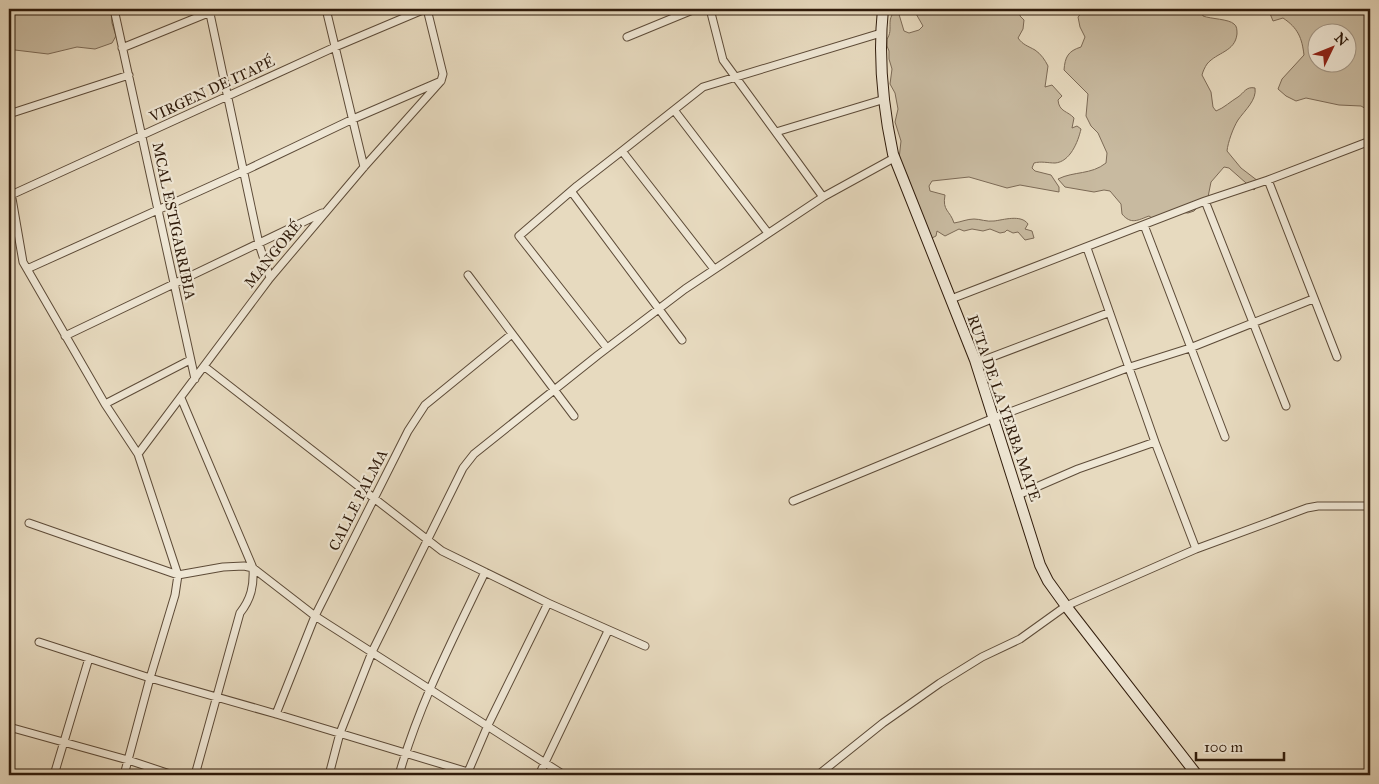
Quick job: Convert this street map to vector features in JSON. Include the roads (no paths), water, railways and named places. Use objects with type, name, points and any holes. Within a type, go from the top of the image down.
[{"type":"main road","name":"RUTA DE LA YERBA MATE","points":[[883,9],[880,50],[889,138],[894,158],[976,363],[1040,565],[1048,581],[1066,606],[1197,775]]},
{"type":"street","name":"MCAL ESTIGARRIBIA","points":[[114,9],[195,379]]},
{"type":"street","points":[[122,48],[210,10],[218,9]]},
{"type":"street","points":[[326,9],[364,167]]},
{"type":"street","points":[[27,269],[441,81],[443,74],[426,9]]},
{"type":"street","name":"VIRGEN DE ITAPÉ","points":[[11,194],[227,96],[426,9]]},
{"type":"street","points":[[627,37],[695,9]]},
{"type":"street","points":[[710,9],[723,60],[823,197]]},
{"type":"street","points":[[210,10],[259,244],[270,278]]},
{"type":"street","points":[[607,348],[519,236],[571,191],[703,87],[881,32]]},
{"type":"street","points":[[9,114],[129,75]]},
{"type":"street","name":"MANGORÉ","points":[[138,454],[270,278],[364,167],[441,81]]},
{"type":"street","points":[[776,132],[885,98]]},
{"type":"street","points":[[674,110],[768,233]]},
{"type":"street","points":[[951,299],[1205,201],[1268,180],[1370,141]]},
{"type":"street","points":[[622,151],[714,269]]},
{"type":"street","points":[[329,775],[340,732],[372,652],[462,468],[474,454],[607,348],[714,269],[823,197],[894,158]]},
{"type":"street","points":[[1268,180],[1337,357]]},
{"type":"street","points":[[9,181],[24,262],[27,269],[105,404],[138,454],[178,574],[176,595],[150,678],[124,775]]},
{"type":"street","points":[[571,191],[682,340]]},
{"type":"street","points":[[1205,201],[1286,406]]},
{"type":"street","points":[[65,336],[326,212]]},
{"type":"street","points":[[1144,225],[1225,437]]},
{"type":"street","points":[[1087,248],[1108,313],[1130,367],[1155,442],[1196,549]]},
{"type":"street","points":[[468,275],[574,416]]},
{"type":"street","points":[[793,501],[994,418],[1130,367],[1190,348],[1313,299]]},
{"type":"street","points":[[976,363],[1108,313]]},
{"type":"street","name":"CALLE PALMA","points":[[276,714],[315,616],[408,431],[425,405],[512,334]]},
{"type":"street","points":[[105,404],[190,360]]},
{"type":"street","points":[[204,367],[442,551],[548,603],[644,646]]},
{"type":"street","points":[[181,398],[253,568],[254,586],[247,604],[240,613],[195,775]]},
{"type":"street","points":[[1018,495],[1078,469],[1155,442]]},
{"type":"street","points":[[818,775],[883,723],[940,683],[982,657],[1020,639],[1066,606],[1196,549],[1306,508],[1318,506],[1370,506]]},
{"type":"street","points":[[29,523],[178,574],[223,567],[244,566],[253,568],[315,616],[564,775]]},
{"type":"street","points":[[399,775],[430,689],[485,572]]},
{"type":"street","points":[[467,773],[488,725],[548,603]]},
{"type":"street","points":[[539,775],[608,631]]},
{"type":"street","points":[[39,642],[150,678],[340,732],[475,775]]},
{"type":"street","points":[[54,775],[89,658]]},
{"type":"street","points":[[9,727],[128,760],[173,775]]},
{"type":"street","points":[[689,775],[703,775]]}]
